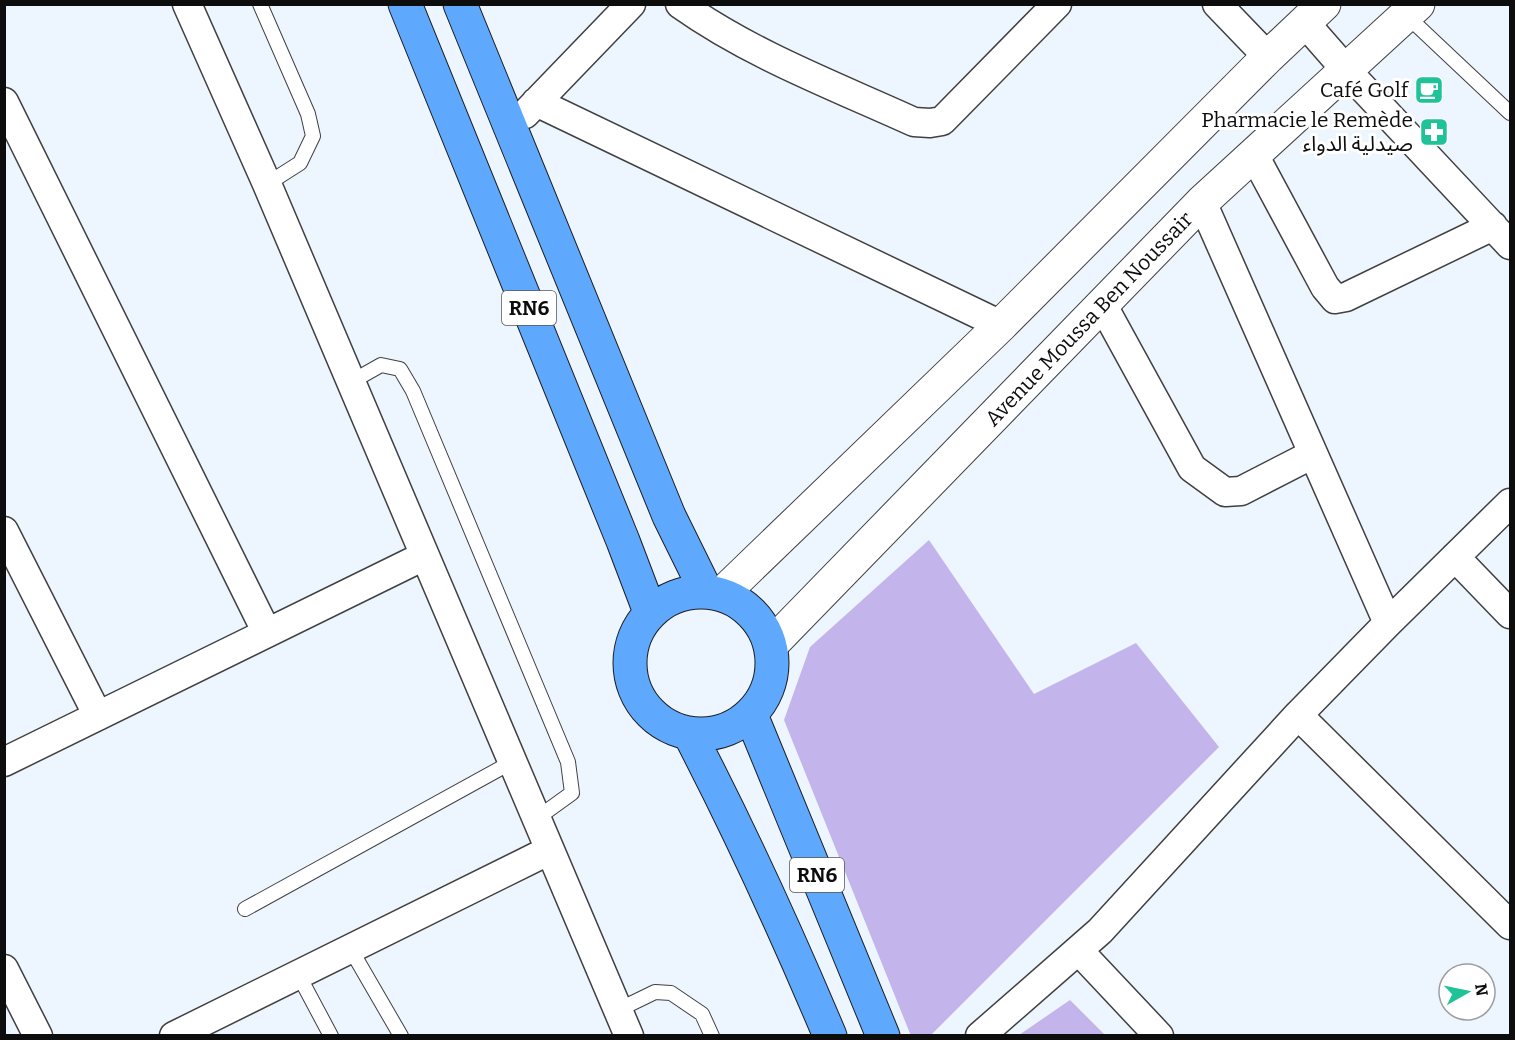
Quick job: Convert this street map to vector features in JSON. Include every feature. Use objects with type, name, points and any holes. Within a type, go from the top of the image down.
[{"type":"main road","name":"RN6","points":[[405,4],[650,612]]},
{"type":"main road","name":"RN6","points":[[460,4],[669,516],[714,593]]},
{"type":"main road","points":[[685,593],[714,593],[744,605],[761,623],[771,645],[773,670],[766,694],[751,715],[738,725],[723,732],[690,735],[665,726],[645,709],[633,686],[629,660],[635,635],[650,612],[666,600],[685,593]]},
{"type":"main road","name":"RN6","points":[[751,715],[883,1035]]},
{"type":"main road","name":"RN6","points":[[690,735],[718,788],[830,1035]]},
{"type":"street","points":[[187,4],[267,184],[623,1023]]},
{"type":"street","points":[[511,128],[631,4]]},
{"type":"street","points":[[680,4],[709,25],[757,51],[903,118],[914,122],[930,123],[942,121],[1051,7]]},
{"type":"street","points":[[1217,4],[1268,57]]},
{"type":"street","name":"Avenue Moussa Ben Noussair","points":[[771,645],[1202,202],[1413,10]]},
{"type":"street","points":[[714,593],[1001,325],[1268,57],[1314,14],[1347,71],[1502,236],[1346,297],[1335,299],[1325,287],[1254,155]]},
{"type":"street","points":[[4,102],[267,633]]},
{"type":"street","points":[[537,102],[1001,325]]},
{"type":"street","points":[[1202,202],[1388,623]]},
{"type":"street","points":[[1102,304],[1192,468],[1225,492],[1241,491],[1313,454]]},
{"type":"street","points":[[980,1035],[1100,931],[1298,715],[1510,503]]},
{"type":"street","points":[[4,531],[98,716]]},
{"type":"street","points":[[4,762],[424,556]]},
{"type":"street","points":[[1455,557],[1510,614]]},
{"type":"street","points":[[1298,715],[1510,926]]},
{"type":"street","points":[[174,1035],[549,850]]},
{"type":"street","points":[[1079,951],[1159,1035]]},
{"type":"street","points":[[4,969],[38,1035]]},
{"type":"lane","points":[[260,4],[308,114],[313,136],[300,163],[267,184]]},
{"type":"lane","points":[[1413,10],[1510,114]]},
{"type":"lane","points":[[351,382],[381,365],[400,369],[413,391],[568,762],[572,793],[536,819]]},
{"type":"lane","points":[[245,909],[512,762]]},
{"type":"lane","points":[[350,948],[401,1035]]},
{"type":"lane","points":[[298,974],[331,1035]]},
{"type":"lane","points":[[623,1023],[655,992],[671,993],[702,1014],[712,1035]]},
{"type":"shaded area","points":[[929,540],[1034,694],[1136,643],[1219,747],[931,1035],[911,1036],[784,720],[810,647]]},
{"type":"shaded area","points":[[1070,1000],[1105,1035],[1019,1035]]},
{"type":"place","name":"Café Golf","points":[[1429,90]]},
{"type":"place","name":"Pharmacie le Remède صيدلية الدواء","points":[[1434,132]]}]
